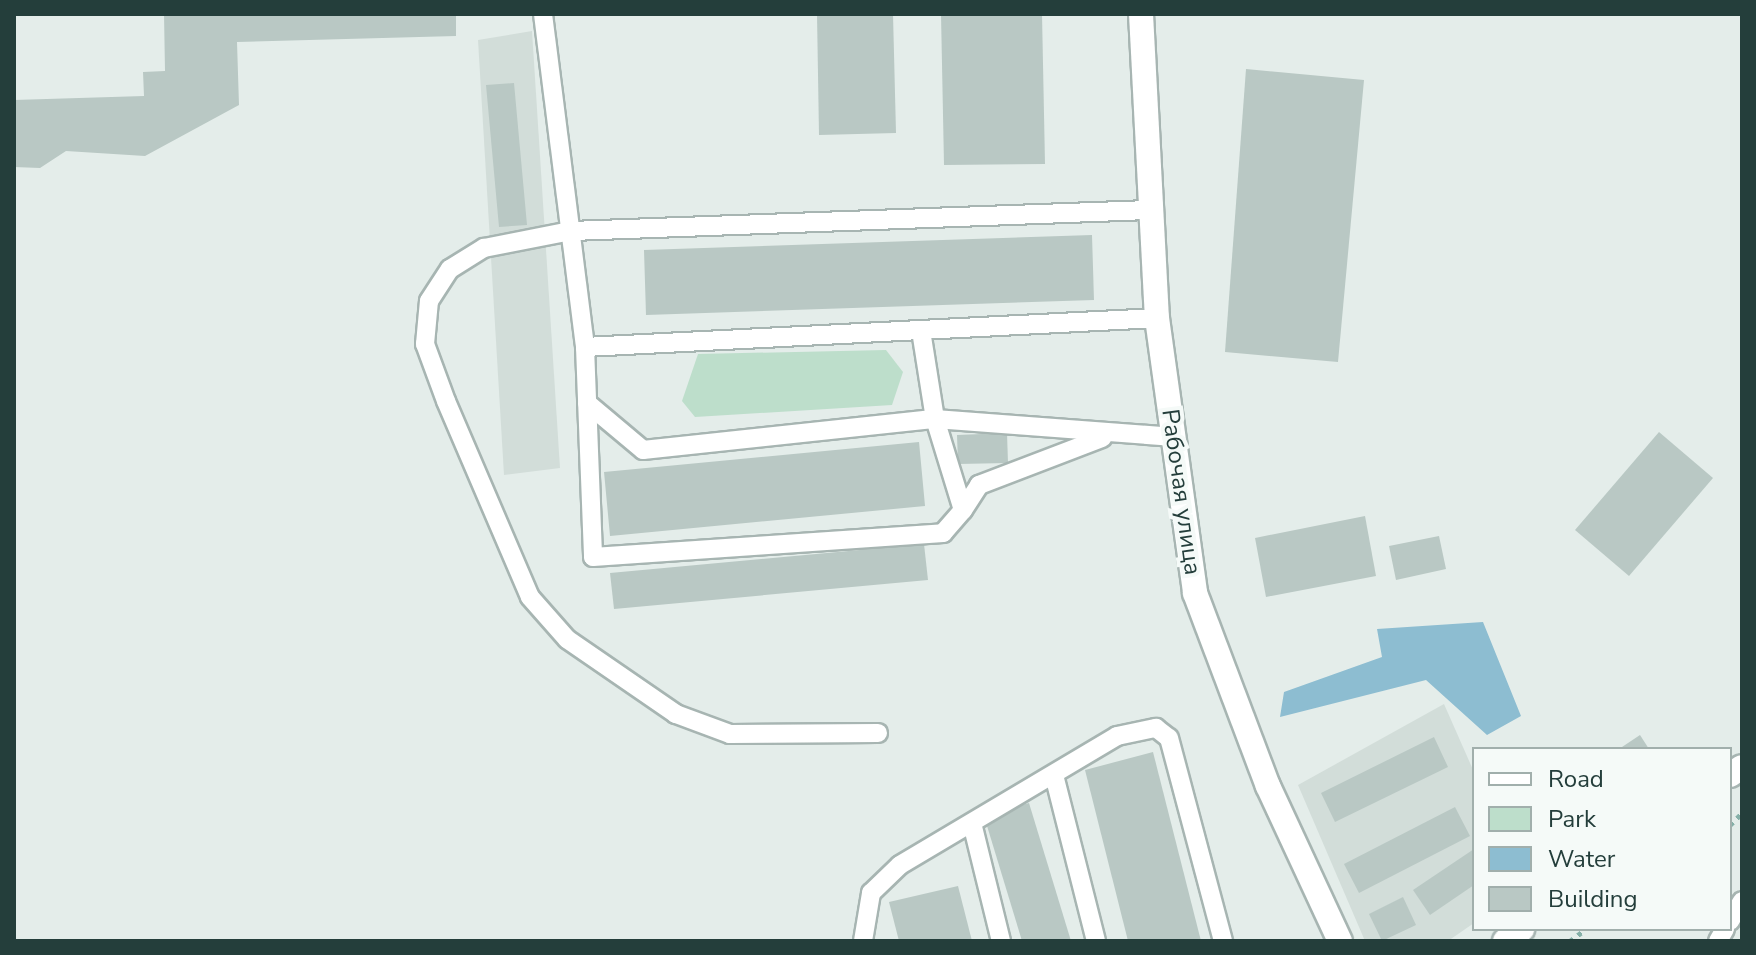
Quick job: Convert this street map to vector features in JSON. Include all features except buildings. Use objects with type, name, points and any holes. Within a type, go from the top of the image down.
[{"type":"street","name":"Рабочая улица","points":[[1141,14],[1157,318],[1195,593],[1268,786],[1340,941]]},
{"type":"lane","points":[[543,14],[585,347],[593,557],[943,533],[979,485],[1109,436]]},
{"type":"lane","points":[[878,733],[730,734],[676,714],[567,639],[530,597],[425,344],[428,304],[450,269],[484,248],[571,231],[1150,210]]},
{"type":"lane","points":[[585,347],[1157,318]]},
{"type":"lane","points":[[921,331],[935,419],[963,510]]},
{"type":"lane","points":[[587,403],[643,450],[935,419],[1109,436],[1174,437]]},
{"type":"lane","points":[[863,941],[871,893],[900,865],[1138,729],[1169,738],[1223,941]]},
{"type":"lane","points":[[1054,775],[1096,941]]},
{"type":"lane","points":[[972,823],[1001,941]]},
{"type":"shaded area","points":[[532,31],[560,468],[504,475],[478,40]]},
{"type":"shaded area","points":[[1444,704],[1472,767],[1472,924],[1448,941],[1365,941],[1298,785]]},
{"type":"green space","points":[[886,350],[903,372],[892,405],[695,417],[682,401],[698,354]]},
{"type":"water","points":[[1483,622],[1521,716],[1487,735],[1426,680],[1280,717],[1284,692],[1382,657],[1377,629]]}]
